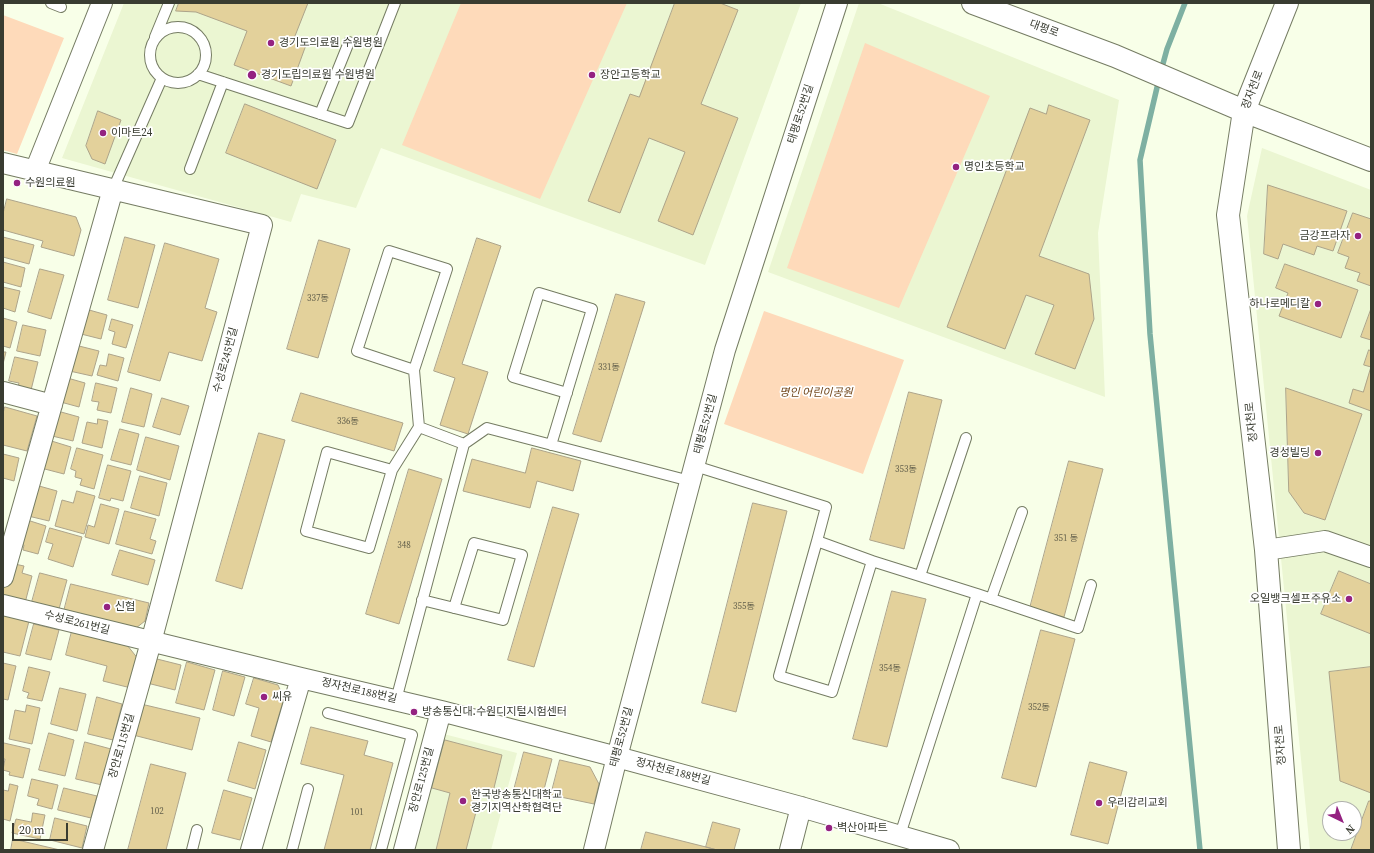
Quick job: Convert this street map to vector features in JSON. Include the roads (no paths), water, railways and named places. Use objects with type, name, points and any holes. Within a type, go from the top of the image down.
[{"type":"street","points":[[35,171],[102,3]]},
{"type":"street","name":"태평로52번길","points":[[594,850],[617,757],[725,350],[837,3]]},
{"type":"street","name":"대평로","points":[[974,3],[1115,56],[1244,111]]},
{"type":"street","name":"정자천로","points":[[1287,3],[1244,111],[1228,215],[1266,550],[1289,850]]},
{"type":"street","points":[[1244,111],[1371,160]]},
{"type":"street","name":"수성로245번길","points":[[3,163],[262,225],[151,642]]},
{"type":"street","points":[[3,577],[113,189]]},
{"type":"street","points":[[3,392],[52,405]]},
{"type":"street","points":[[1266,550],[1325,541],[1371,557]]},
{"type":"street","name":"수성로261번길","points":[[3,605],[151,642]]},
{"type":"street","name":"정자천로188번길","points":[[151,642],[441,711],[801,807],[950,850]]},
{"type":"street","name":"장안로115번길","points":[[92,850],[151,642]]},
{"type":"street","points":[[254,849],[301,678]]},
{"type":"street","name":"장안로125번길","points":[[404,850],[441,711]]},
{"type":"street","points":[[790,850],[801,807]]},
{"type":"lane","points":[[51,3],[61,7]]},
{"type":"lane","points":[[154,39],[160,32],[172,27],[186,28],[194,31],[205,46],[206,56],[204,66],[198,74],[190,80],[181,83],[171,82],[162,78],[156,72],[150,56],[151,47],[154,39],[169,3]]},
{"type":"lane","points":[[198,74],[348,123],[395,3]]},
{"type":"lane","points":[[320,114],[349,42]]},
{"type":"lane","points":[[113,189],[162,78]]},
{"type":"lane","points":[[190,169],[223,82]]},
{"type":"lane","points":[[392,470],[327,452],[306,532],[369,548],[392,470],[419,427],[414,370],[448,269],[389,251],[358,351],[414,370]]},
{"type":"lane","points":[[551,445],[567,393],[592,309],[539,293],[513,378],[567,393]]},
{"type":"lane","points":[[419,427],[464,444]]},
{"type":"lane","points":[[396,700],[464,444],[487,428],[551,445],[692,474],[826,507],[779,676],[832,692],[872,560]]},
{"type":"lane","points":[[920,576],[966,438]]},
{"type":"lane","points":[[991,599],[1022,512]]},
{"type":"lane","points":[[817,541],[1078,628],[1091,585]]},
{"type":"lane","points":[[422,600],[454,608],[503,620],[522,555],[474,543],[454,608]]},
{"type":"lane","points":[[900,835],[977,594]]},
{"type":"lane","points":[[328,713],[412,735],[381,850]]},
{"type":"lane","points":[[292,850],[308,789]]},
{"type":"lane","points":[[192,850],[198,830]]},
{"type":"waterway","points":[[1161,71],[1167,49],[1185,3]]},
{"type":"waterway","points":[[1159,79],[1140,160],[1150,334],[1200,850]]},
{"type":"place","name":"경기도의료원 수원병원","points":[[271,43]]},
{"type":"place","name":"경기도립의료원 수원병원","points":[[252,75]]},
{"type":"place","name":"장안고등학교","points":[[592,75]]},
{"type":"place","name":"이마트24","points":[[103,133]]},
{"type":"place","name":"명인초등학교","points":[[956,167]]},
{"type":"place","name":"수원의료원","points":[[17,183]]},
{"type":"place","name":"금강프라자","points":[[1358,236]]},
{"type":"place","name":"하나로메디칼","points":[[1318,304]]},
{"type":"place","name":"경성빌딩","points":[[1318,453]]},
{"type":"place","name":"오일뱅크셀프주유소","points":[[1349,599]]},
{"type":"place","name":"신협","points":[[107,607]]},
{"type":"place","name":"씨유","points":[[264,697]]},
{"type":"place","name":"방송통신대.수원디지털시험센터","points":[[414,712]]},
{"type":"place","name":"한국방송통신대학교 경기지역산학협력단","points":[[463,801]]},
{"type":"place","name":"우리감리교회","points":[[1099,803]]},
{"type":"place","name":"벽산아파트","points":[[829,828]]},
{"type":"park label","name":"명인 어린이공원","points":[[816,393]]}]
